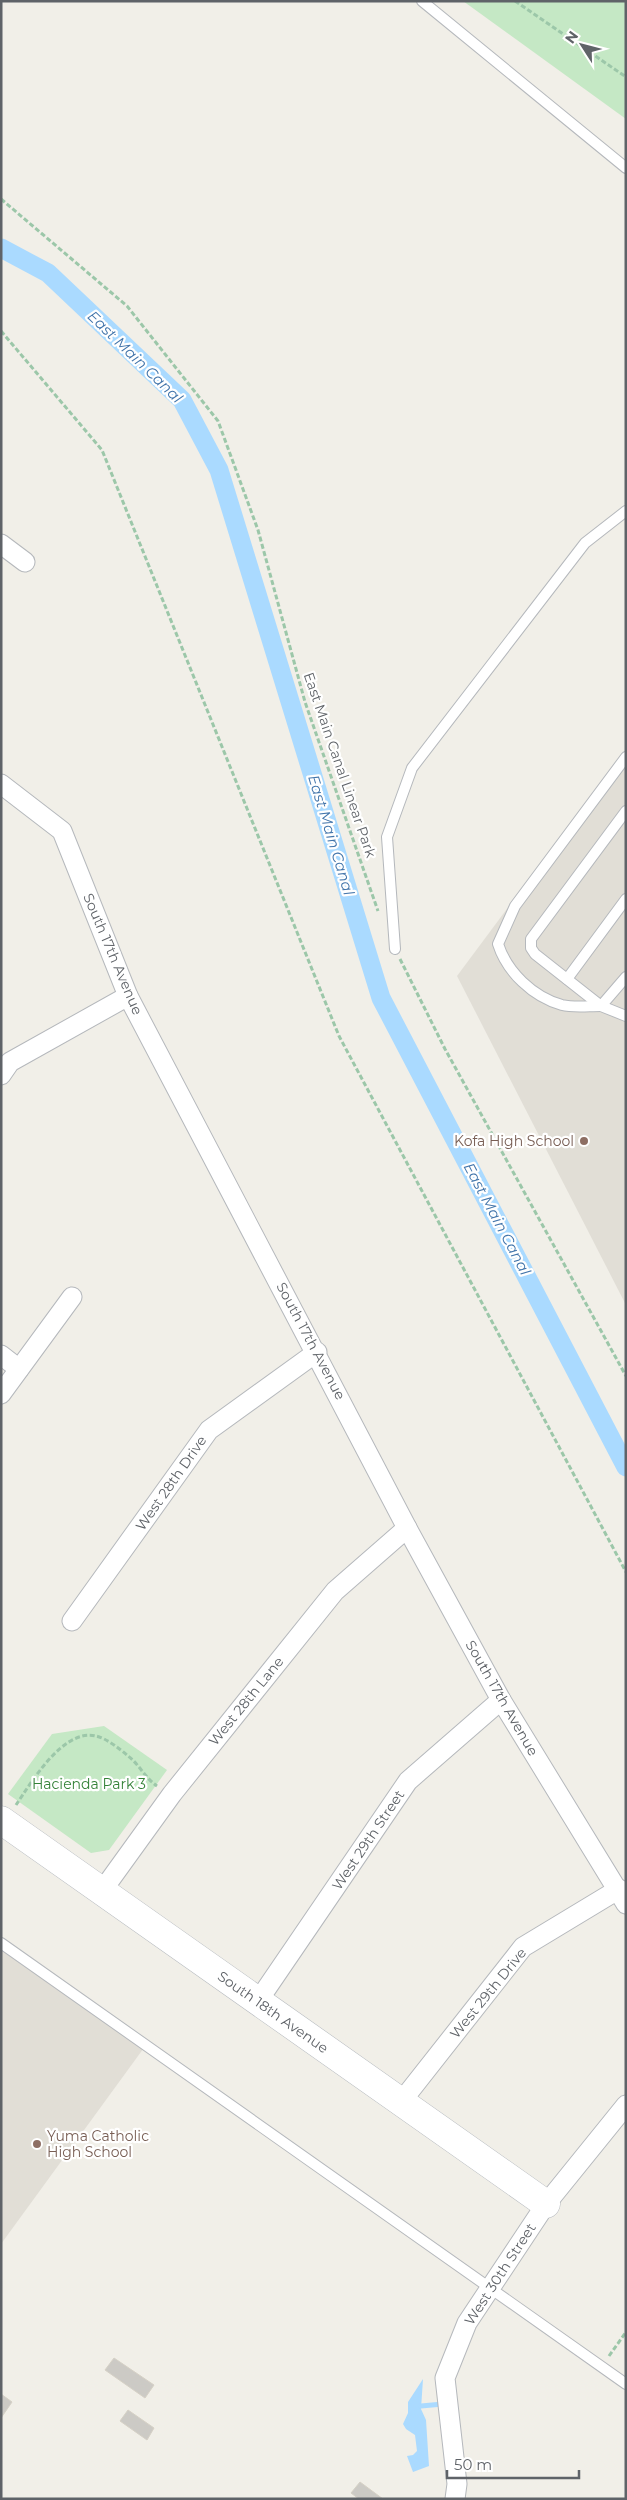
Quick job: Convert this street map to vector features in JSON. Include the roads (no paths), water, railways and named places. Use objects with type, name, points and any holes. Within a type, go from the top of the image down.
[{"type":"street","points":[[1,544],[25,562]]},
{"type":"street","name":"South 17th Avenue","points":[[1,784],[62,831],[128,996],[408,1528],[501,1700],[622,1896]]},
{"type":"street","points":[[1,1075],[10,1062],[128,996]]},
{"type":"street","points":[[1,1394],[72,1297]]},
{"type":"street","name":"West 28th Drive","points":[[72,1621],[209,1430],[317,1352]]},
{"type":"street","points":[[1,1355],[19,1370]]},
{"type":"street","name":"West 28th Lane","points":[[102,1891],[172,1794],[335,1591],[408,1528]]},
{"type":"street","name":"West 29th Street","points":[[258,2001],[408,1781],[501,1700]]},
{"type":"street","name":"South 18th Avenue","points":[[3,1821],[546,2204]]},
{"type":"street","name":"West 29th Drive","points":[[401,2102],[524,1947],[622,1896]]},
{"type":"street","name":"West 30th Street","points":[[455,2499],[456,2484],[444,2378],[467,2323],[546,2204],[626,2106]]},
{"type":"lane","points":[[422,1],[626,168]]},
{"type":"lane","points":[[395,949],[388,837],[412,768],[585,543],[626,511]]},
{"type":"lane","points":[[626,758],[515,906],[498,944],[504,960],[517,978],[543,997],[570,1006],[601,1006],[626,977]]},
{"type":"lane","points":[[626,811],[531,939],[531,948],[535,954],[601,1006],[626,1016]]},
{"type":"lane","points":[[567,979],[626,899]]},
{"type":"lane","points":[[1,1943],[626,2384]]},
{"type":"water","points":[[423,2379],[421,2409],[426,2420],[429,2466],[413,2472],[407,2456],[413,2455],[417,2451],[415,2435],[406,2429],[403,2424],[408,2413],[408,2402]]},
{"type":"waterway","name":"East Main Canal","points":[[1,248],[48,273],[182,400],[219,470],[381,998],[626,1467]]},
{"type":"waterway","points":[[421,2406],[443,2404]]},
{"type":"place","name":"Kofa High School","points":[[584,1141]]},
{"type":"place","name":"Yuma Catholic High School","points":[[37,2144]]},
{"type":"park label","name":"Hacienda Park 3","points":[[89,1784]]}]
